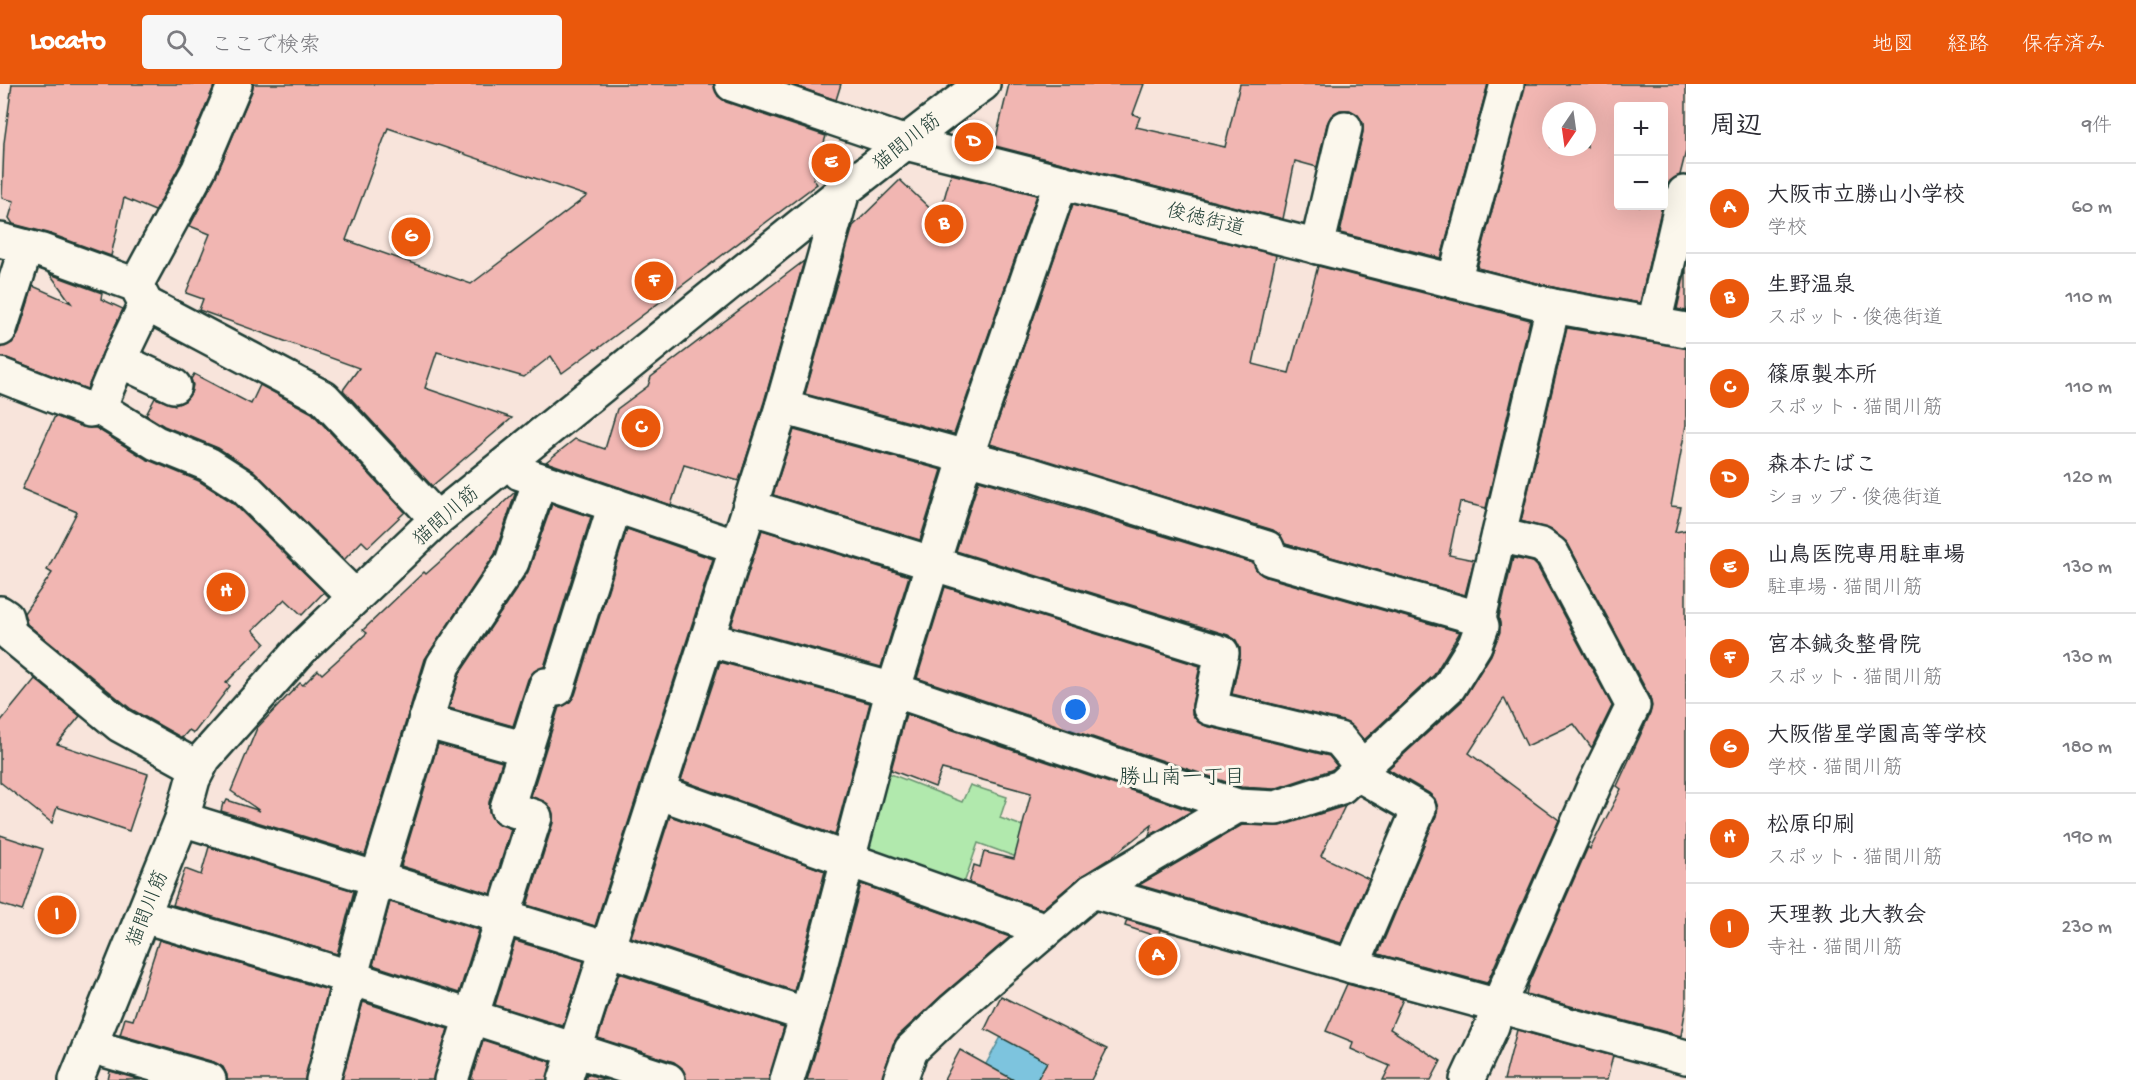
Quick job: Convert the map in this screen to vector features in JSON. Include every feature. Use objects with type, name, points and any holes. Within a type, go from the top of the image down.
[{"type":"street","points":[[99,408],[119,360],[141,295],[235,84]]},
{"type":"street","name":"俊徳街道","points":[[732,84],[906,143],[1553,306],[1686,330]]},
{"type":"street","points":[[934,119],[945,84]]},
{"type":"street","name":"猫間川筋","points":[[76,1080],[182,819],[198,768],[204,758],[302,648],[437,519],[843,191],[982,84]]},
{"type":"street","points":[[1454,281],[1507,84]]},
{"type":"street","points":[[1317,247],[1345,128]]},
{"type":"street","points":[[787,1080],[807,1015],[886,715],[966,457],[1061,182]]},
{"type":"street","points":[[570,1065],[782,407],[843,191]]},
{"type":"street","points":[[1654,324],[1684,193]]},
{"type":"street","points":[[0,329],[13,244],[42,251],[141,295],[324,398],[437,519]]},
{"type":"street","points":[[707,639],[894,690],[1237,806],[1276,808],[1341,787],[1449,687],[1475,645],[1482,626],[1479,618],[1553,306]]},
{"type":"street","points":[[119,360],[174,386]]},
{"type":"street","points":[[0,375],[90,410],[99,408],[156,443],[208,464],[244,487],[355,597]]},
{"type":"street","points":[[782,407],[1032,475],[1267,548],[1270,559],[1479,618]]},
{"type":"street","points":[[502,467],[737,547]]},
{"type":"street","points":[[323,1080],[377,879],[443,665],[512,562],[540,480]]},
{"type":"street","points":[[451,1080],[535,817],[507,808],[546,685],[557,689],[615,505]]},
{"type":"street","points":[[750,507],[1222,653],[1210,708],[1339,739],[1359,770],[1419,809],[1352,966]]},
{"type":"street","points":[[1467,1080],[1594,786],[1633,706],[1552,553],[1541,545],[1499,536]]},
{"type":"street","points":[[0,613],[6,617],[10,634],[120,725],[198,768]]},
{"type":"street","points":[[425,722],[525,749]]},
{"type":"street","points":[[658,792],[1046,930]]},
{"type":"street","points":[[900,1080],[911,1050],[953,1010],[1092,891],[1237,806]]},
{"type":"street","points":[[182,819],[608,949],[807,1015]]},
{"type":"street","points":[[1092,891],[1352,966],[1686,1056]]},
{"type":"street","points":[[143,916],[471,1016],[570,1065],[668,1080]]},
{"type":"street","points":[[90,1046],[208,1080]]},
{"type":"green space","points":[[883,771],[962,802],[970,785],[1007,797],[1000,818],[1031,829],[1019,858],[978,843],[962,889],[861,847]]},
{"type":"water","points":[[1001,1037],[1047,1062],[1037,1080],[977,1080]]},
{"type":"building","points":[[12,84],[215,84],[182,161],[155,211],[124,198],[111,256],[48,233],[13,224],[9,218],[14,201],[2,198],[4,143]]},
{"type":"building","points":[[253,84],[714,84],[718,96],[726,102],[826,136],[813,179],[817,184],[562,373],[551,356],[524,377],[437,352],[425,388],[512,418],[432,486],[343,390],[359,368],[199,310],[203,299],[186,293],[210,234],[190,226],[216,176]],"holes":[[[388,128],[587,196],[471,284],[346,240]]]},
{"type":"building","points":[[790,84],[841,84],[836,100]]},
{"type":"building","points":[[1009,84],[1144,84],[1133,114],[1140,117],[1136,127],[1225,147],[1240,84],[1488,84],[1441,258],[1340,233],[1363,132],[1363,123],[1358,115],[1350,110],[1340,110],[1331,116],[1317,167],[1295,161],[1283,219],[960,137],[961,133],[995,142]]},
{"type":"building","points":[[1525,84],[1686,84],[1686,151],[1680,175],[1670,181],[1668,187],[1668,102],[1614,102],[1614,210],[1661,210],[1640,303],[1557,288],[1477,268]]},
{"type":"building","points":[[951,174],[1037,195],[954,434],[805,394],[853,226],[900,180],[939,217]]},
{"type":"building","points":[[1073,204],[1276,255],[1253,364],[1289,373],[1318,266],[1530,320],[1486,508],[1460,502],[1449,555],[1474,560],[1465,595],[1285,544],[1280,535],[1273,530],[990,444]]},
{"type":"building","points":[[804,261],[739,481],[684,465],[671,505],[546,462],[575,439],[605,449],[617,409],[648,386],[651,377]]},
{"type":"building","points":[[1686,268],[1686,311],[1677,309]]},
{"type":"building","points":[[50,274],[102,293],[101,299],[123,309],[87,389],[0,357],[0,347],[12,343],[18,335],[33,286],[71,303]]},
{"type":"building","points":[[1567,328],[1686,348],[1686,425],[1671,506],[1681,507],[1675,532],[1686,530],[1686,1007],[1681,1036],[1526,994],[1529,982],[1588,847],[1590,849],[1621,789],[1617,786],[1652,706],[1650,697],[1568,544],[1552,530],[1521,521]]},
{"type":"building","points":[[194,374],[251,404],[260,385],[312,413],[405,512],[368,547],[362,541],[344,560],[254,471],[218,448],[164,426],[146,415],[155,398],[175,405],[185,401],[191,393],[193,385],[191,379]]},
{"type":"building","points":[[55,416],[83,427],[96,428],[146,459],[199,481],[232,502],[324,592],[302,615],[285,599],[253,630],[265,643],[226,683],[230,686],[194,733],[189,730],[182,738],[131,709],[27,624],[24,613],[52,573],[47,570],[77,512],[22,489]]},
{"type":"building","points":[[794,430],[942,470],[920,540],[773,495]]},
{"type":"building","points":[[979,480],[1253,563],[1258,572],[1266,577],[1460,632],[1434,675],[1364,740],[1353,727],[1343,721],[1232,694],[1240,648],[1236,640],[1228,635],[956,551]]},
{"type":"building","points":[[516,491],[495,554],[425,659],[365,855],[221,811],[223,803],[225,804],[227,800],[260,811],[231,791],[257,728],[300,683],[303,685],[318,670],[322,674],[367,633],[363,630],[424,572],[426,574]]},
{"type":"building","points":[[552,504],[591,517],[544,667],[534,671],[528,679],[513,726],[449,708],[460,673],[528,572]]},
{"type":"building","points":[[627,529],[713,559],[595,926],[527,905],[553,823],[553,814],[548,804],[531,796],[559,707],[569,703],[575,695]]},
{"type":"building","points":[[762,530],[909,576],[881,667],[731,626]]},
{"type":"building","points":[[1513,558],[1533,562],[1537,566],[1612,706],[1592,747],[1574,724],[1527,746],[1504,698],[1469,753],[1559,820],[1487,983],[1378,954],[1438,808],[1435,799],[1429,793],[1388,769],[1462,701],[1491,655],[1500,632],[1499,617]]},
{"type":"building","points":[[945,587],[1200,666],[1192,705],[1192,714],[1198,722],[1206,726],[1329,756],[1337,766],[1274,789],[1241,787],[917,678]]},
{"type":"building","points":[[720,662],[870,703],[835,835],[681,780]]},
{"type":"building","points":[[35,679],[80,716],[57,744],[148,774],[129,831],[57,807],[52,823],[0,782],[0,722]]},
{"type":"building","points":[[906,714],[1192,811],[1149,836],[1152,825],[1109,859],[1080,877],[1042,909],[969,883],[974,865],[980,867],[984,852],[1014,859],[1031,793],[942,769],[935,787],[891,770]]},
{"type":"building","points":[[438,744],[502,762],[489,802],[489,811],[494,821],[511,829],[491,894],[401,866]]},
{"type":"building","points":[[1345,806],[1321,856],[1369,879],[1341,943],[1139,885],[1242,825],[1281,826]]},
{"type":"building","points":[[670,816],[825,871],[794,991],[631,937]]},
{"type":"building","points":[[0,835],[43,849],[22,911],[0,904]]},
{"type":"building","points":[[209,847],[354,891],[337,954],[173,905],[185,869],[201,875]]},
{"type":"building","points":[[861,884],[1010,937],[898,1036],[893,1044],[882,1080],[807,1080],[825,1020]]},
{"type":"building","points":[[390,902],[479,930],[459,993],[373,965]]},
{"type":"building","points":[[1127,920],[1160,930],[1158,937],[1125,926]]},
{"type":"building","points":[[159,940],[328,990],[305,1080],[227,1080],[223,1067],[214,1062],[120,1035],[125,1018],[133,1020]]},
{"type":"building","points":[[515,941],[584,961],[563,1026],[495,1005]]},
{"type":"building","points":[[619,973],[784,1027],[769,1080],[686,1080],[682,1068],[674,1062],[598,1038]]},
{"type":"building","points":[[1347,984],[1403,999],[1390,1029],[1441,1061],[1431,1080],[1383,1080],[1390,1066],[1351,1049],[1353,1042],[1326,1031]]},
{"type":"building","points":[[1001,996],[1107,1049],[1091,1080],[1037,1080],[1047,1062],[985,1029]]},
{"type":"building","points":[[363,1002],[448,1029],[433,1080],[342,1080]]},
{"type":"building","points":[[1517,1030],[1613,1056],[1607,1080],[1504,1080]]},
{"type":"building","points":[[483,1040],[551,1062],[547,1080],[471,1080]]},
{"type":"building","points":[[960,1050],[1014,1080],[944,1080]]},
{"type":"building","points":[[110,1071],[141,1080],[108,1080]]},
{"type":"building","points":[[587,1074],[607,1080],[585,1080]]},
{"type":"place","name":"森本たばこ","points":[[974,142]]},
{"type":"place","name":"山鳥医院専用駐車場","points":[[831,163]]},
{"type":"place","name":"生野温泉","points":[[944,224]]},
{"type":"place","name":"大阪偕星学園高等学校","points":[[411,237]]},
{"type":"place","name":"宮本鍼灸整骨院","points":[[654,281]]},
{"type":"place","name":"篠原製本所","points":[[641,428]]},
{"type":"place","name":"松原印刷","points":[[226,592]]},
{"type":"place","name":"天理教 北大教会","points":[[57,915]]},
{"type":"place","name":"大阪市立勝山小学校","points":[[1158,956]]},
{"type":"district","name":"勝山南一丁目","points":[[1182,776]]}]
